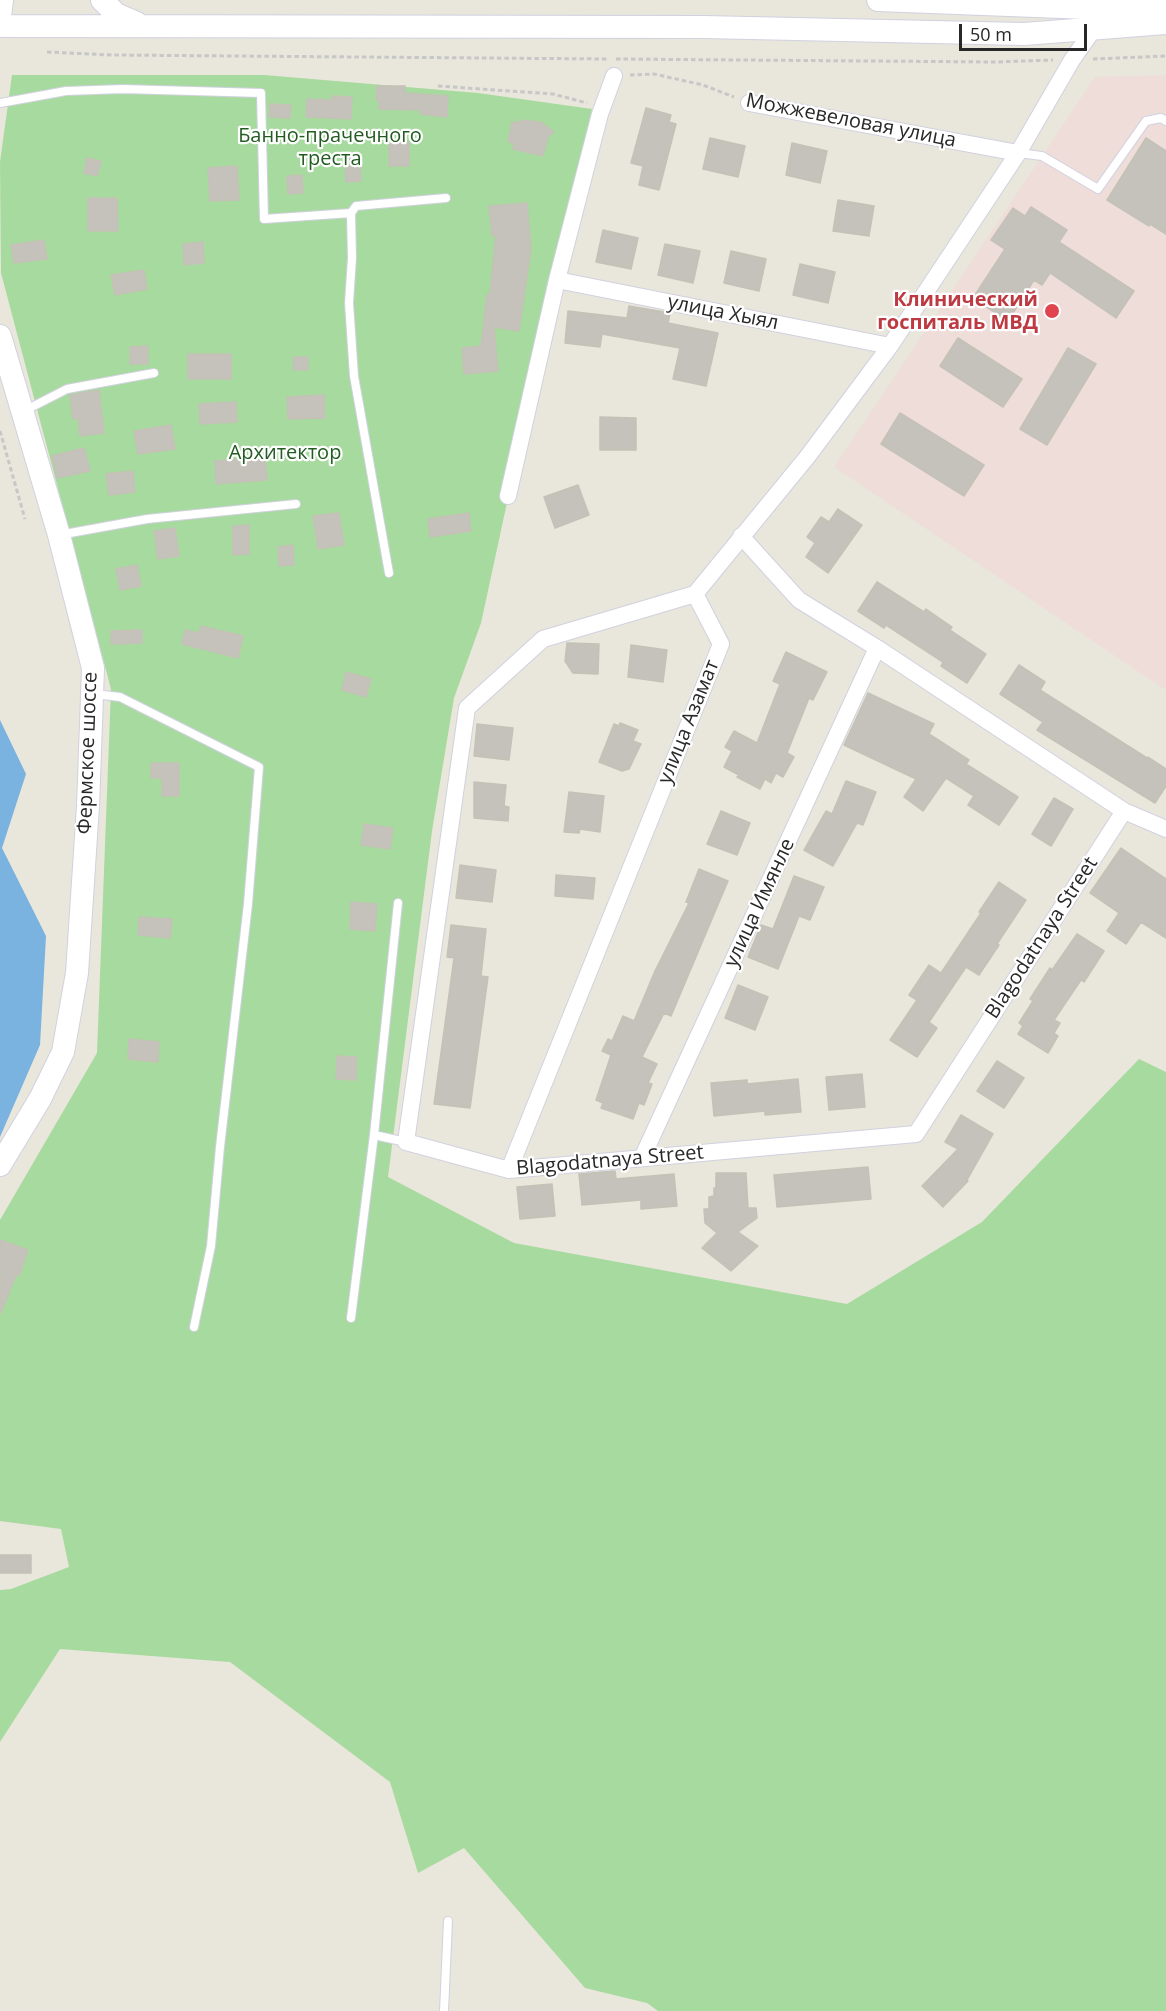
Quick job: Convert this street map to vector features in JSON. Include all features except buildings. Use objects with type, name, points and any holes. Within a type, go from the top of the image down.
[{"type":"main road","points":[[0,17],[2,0]]},
{"type":"main road","points":[[102,0],[116,14],[128,21],[155,26]]},
{"type":"main road","points":[[878,0],[1166,11]]},
{"type":"main road","points":[[0,26],[704,27],[1024,34],[1166,23]]},
{"type":"main road","name":"Фермское шоссе","points":[[0,336],[59,536],[93,668],[88,806],[77,973],[63,1052],[40,1099],[0,1165]]},
{"type":"street","points":[[406,1142],[467,708],[543,639],[695,594],[808,456],[890,346],[1018,153],[1072,60],[1093,30]]},
{"type":"street","points":[[1055,32],[1065,43],[1072,60]]},
{"type":"street","points":[[508,496],[557,280],[603,107],[614,76]]},
{"type":"street","name":"Можжевеловая улица","points":[[749,103],[1018,153]]},
{"type":"street","name":"улица Хыял","points":[[557,280],[890,346]]},
{"type":"street","points":[[741,536],[799,600],[878,648],[1124,811],[1166,830]]},
{"type":"street","name":"улица Азамат","points":[[509,1170],[721,644],[695,594]]},
{"type":"street","name":"улица Имянле","points":[[642,1158],[878,648]]},
{"type":"street","name":"Blagodatnaya Street","points":[[406,1142],[509,1170],[916,1134],[1124,811]]},
{"type":"lane","points":[[0,103],[66,91],[123,88],[261,93],[264,219],[351,213]]},
{"type":"lane","points":[[1018,153],[1042,156],[1098,189],[1146,121],[1161,118],[1166,121]]},
{"type":"lane","points":[[388,573],[354,376],[349,303],[352,258],[351,213],[356,206],[446,198]]},
{"type":"lane","points":[[22,412],[67,389],[154,373]]},
{"type":"lane","points":[[59,536],[147,519],[296,504]]},
{"type":"lane","points":[[92,693],[120,697],[259,767],[248,904],[210,1246],[194,1327]]},
{"type":"lane","points":[[351,1318],[374,1135],[398,903]]},
{"type":"lane","points":[[374,1135],[406,1142]]},
{"type":"lane","points":[[444,2011],[448,1921]]},
{"type":"path","points":[[46,52],[111,55],[995,62],[1166,56]]},
{"type":"path","name":"Можжевеловая улица","points":[[614,76],[654,74],[703,85],[749,103]]},
{"type":"path","points":[[438,86],[553,94],[603,107]]},
{"type":"path","points":[[0,431],[25,519]]},
{"type":"shaded area","name":"Клинический госпиталь МВД","points":[[1166,75],[1166,690],[834,467],[1095,77]]},
{"type":"green space","points":[[12,75],[264,75],[478,93],[592,109],[481,623],[454,698],[432,831],[388,1177],[514,1243],[847,1304],[982,1222],[1139,1059],[1166,1072],[1166,2011],[658,2011],[647,2003],[585,1988],[464,1848],[418,1873],[390,1782],[230,1662],[60,1649],[0,1742],[0,1590],[11,1589],[69,1567],[61,1529],[0,1521],[0,1220],[97,1053],[111,689],[1,273],[0,162]]},
{"type":"water","points":[[0,720],[26,774],[2,848],[46,936],[40,1045],[0,1137]]},
{"type":"place","name":"Клинический госпиталь МВД","points":[[1052,311]]},
{"type":"park label","name":"Банно-прачечного треста","points":[[330,148]]},
{"type":"park label","name":"Архитектор","points":[[285,453]]}]
